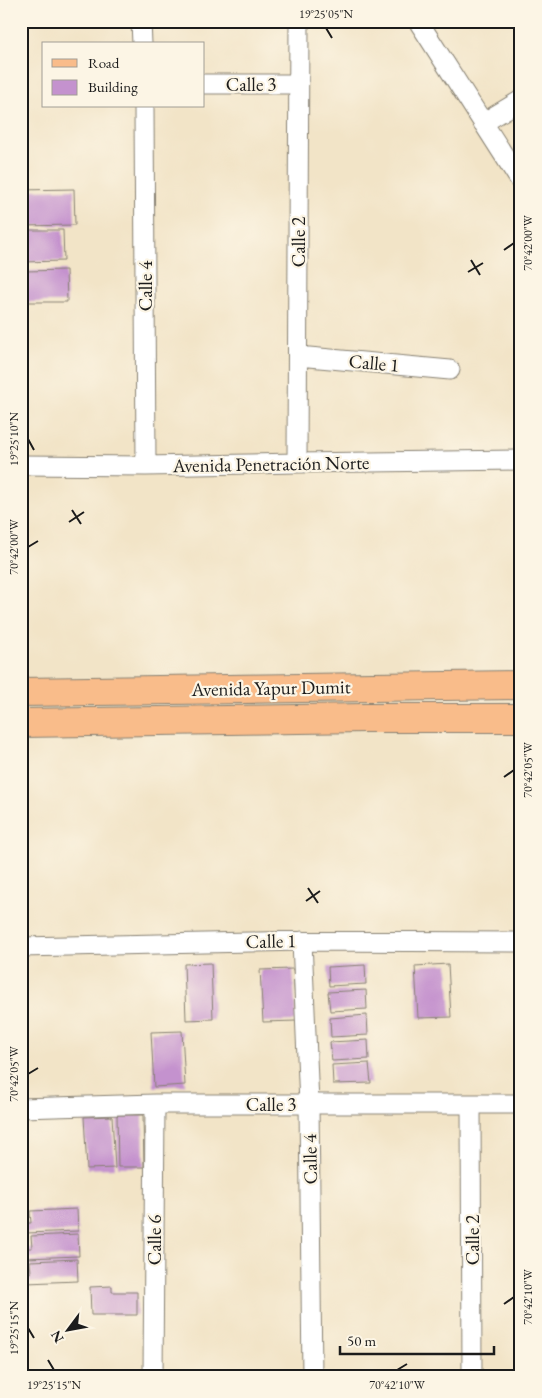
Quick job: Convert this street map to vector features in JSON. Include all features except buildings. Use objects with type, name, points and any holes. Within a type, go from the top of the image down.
[{"type":"main road","name":"Avenida Yapur Dumit","points":[[21,692],[521,685]]},
{"type":"main road","name":"Avenida Yapur Dumit","points":[[21,723],[366,718],[521,718]]},
{"type":"street","points":[[141,21],[142,42]]},
{"type":"street","name":"Calle 2","points":[[297,463],[298,21]]},
{"type":"street","points":[[418,21],[521,182]]},
{"type":"street","name":"Calle 3","points":[[205,84],[298,84]]},
{"type":"street","points":[[483,123],[521,100]]},
{"type":"street","name":"Calle 4","points":[[144,108],[146,466]]},
{"type":"street","name":"Calle 1","points":[[298,356],[450,370]]},
{"type":"street","name":"Avenida Penetración Norte","points":[[21,465],[146,466],[521,460]]},
{"type":"street","name":"Calle 1","points":[[21,947],[302,941],[521,942]]},
{"type":"street","name":"Calle 4","points":[[302,941],[310,1104],[312,1377]]},
{"type":"street","name":"Calle 3","points":[[21,1108],[154,1104],[521,1104]]},
{"type":"street","name":"Calle 6","points":[[153,1377],[154,1104]]},
{"type":"street","name":"Calle 2","points":[[471,1104],[472,1377]]}]
